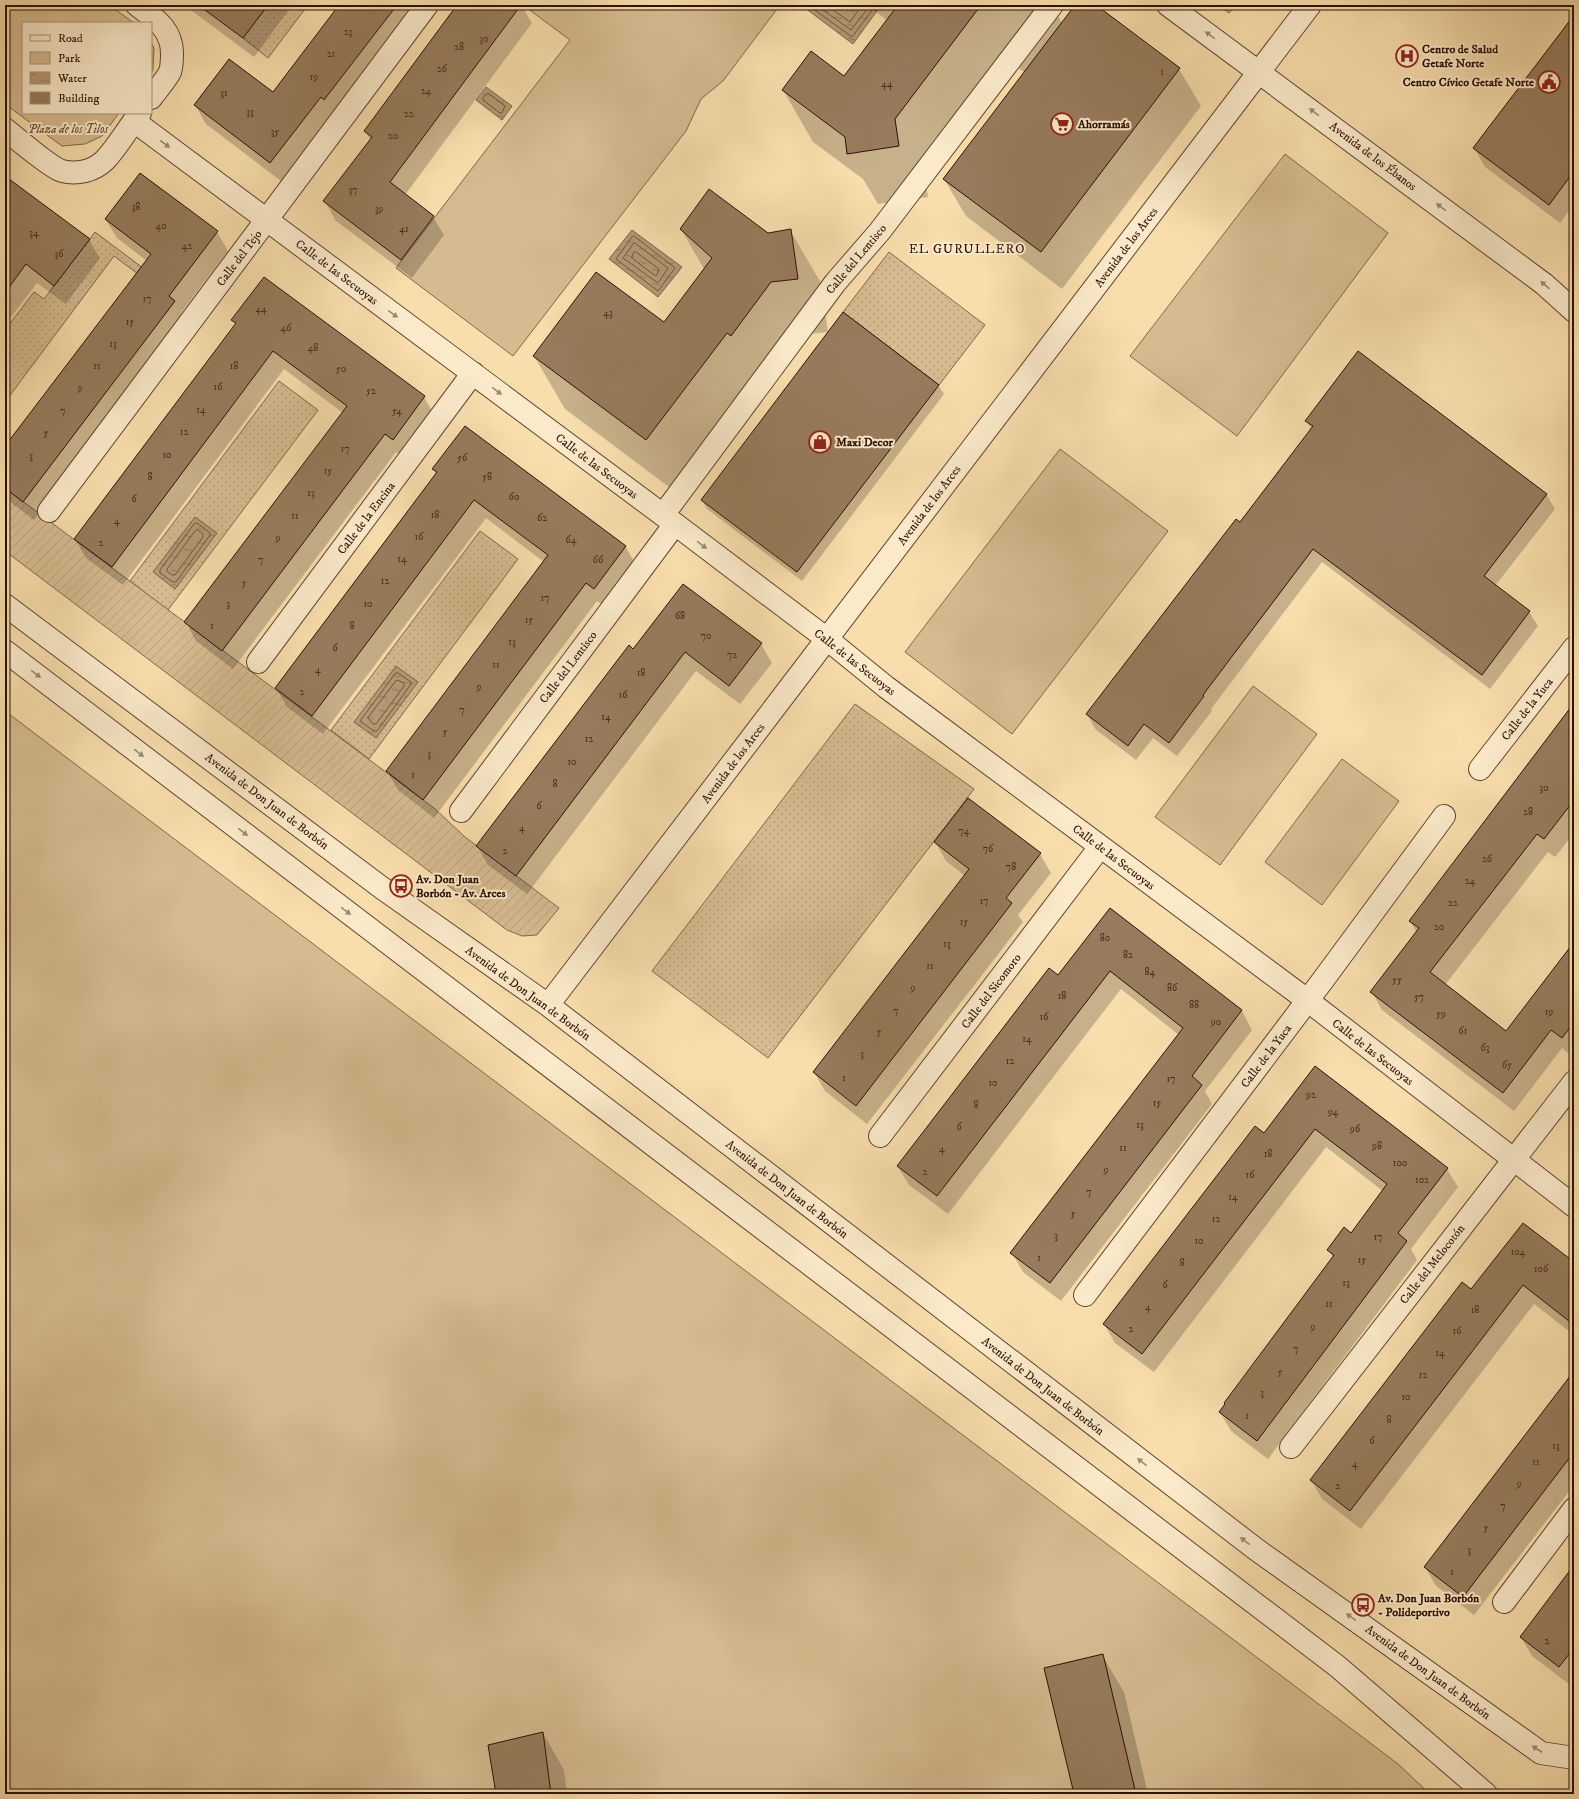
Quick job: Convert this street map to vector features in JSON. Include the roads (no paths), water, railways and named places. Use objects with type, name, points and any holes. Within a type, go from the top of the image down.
[{"type":"street","points":[[137,5],[158,21],[169,34],[172,46],[172,63],[170,72],[152,97]]},
{"type":"street","name":"Calle del Tejo","points":[[49,511],[428,5]]},
{"type":"street","name":"Calle del Lentisco","points":[[461,810],[669,520],[835,283],[880,231],[1052,5]]},
{"type":"street","name":"Avenida de los Ébanos","points":[[1168,5],[1259,71],[1544,284],[1574,311]]},
{"type":"street","name":"Avenida de los Arces","points":[[548,1006],[1310,5]]},
{"type":"street","points":[[6,132],[61,171],[77,172],[93,170],[104,160],[137,117]]},
{"type":"street","name":"Calle de las Secuoyas","points":[[137,117],[268,220],[827,639],[886,687],[1307,1000],[1574,1206]]},
{"type":"street","name":"Calle de la Encina","points":[[258,662],[473,373]]},
{"type":"street","name":"Avenida de Don Juan de Borbón","points":[[5,605],[382,888],[548,1006],[1257,1550],[1541,1753],[1574,1758]]},
{"type":"street","name":"Calle de la Yuca","points":[[1480,769],[1574,648]]},
{"type":"street","points":[[5,651],[1331,1661],[1486,1794]]},
{"type":"street","name":"Calle de la Yuca","points":[[1085,1295],[1444,816]]},
{"type":"street","name":"Calle del Sicomoro","points":[[880,1136],[1100,846]]},
{"type":"street","name":"Calle del Melocotón","points":[[1291,1447],[1574,1082]]},
{"type":"street","points":[[1504,1602],[1574,1509]]},
{"type":"water","points":[[801,5],[875,5],[879,8],[853,44]]},
{"type":"water","points":[[486,87],[512,106],[502,120],[476,100]]},
{"type":"water","points":[[632,230],[682,267],[658,297],[609,259]]},
{"type":"water","points":[[195,517],[217,533],[175,589],[153,572]]},
{"type":"water","points":[[396,666],[418,682],[376,738],[354,722]]},
{"type":"place","name":"Centro de Salud Getafe Norte","points":[[1407,56]]},
{"type":"place","name":"Centro Cívico Getafe Norte","points":[[1549,82]]},
{"type":"place","name":"Ahorramás","points":[[1062,124]]},
{"type":"place","name":"Maxi Decor","points":[[820,442]]},
{"type":"place","name":"Av. Don Juan Borbón - Av. Arces","points":[[401,886]]},
{"type":"place","name":"Av. Don Juan Borbón - Polideportivo","points":[[1363,1605]]},
{"type":"district","name":"EL GURULLERO","points":[[967,248]]},
{"type":"park label","name":"Plaza de los Tilos","points":[[68,129]]}]
